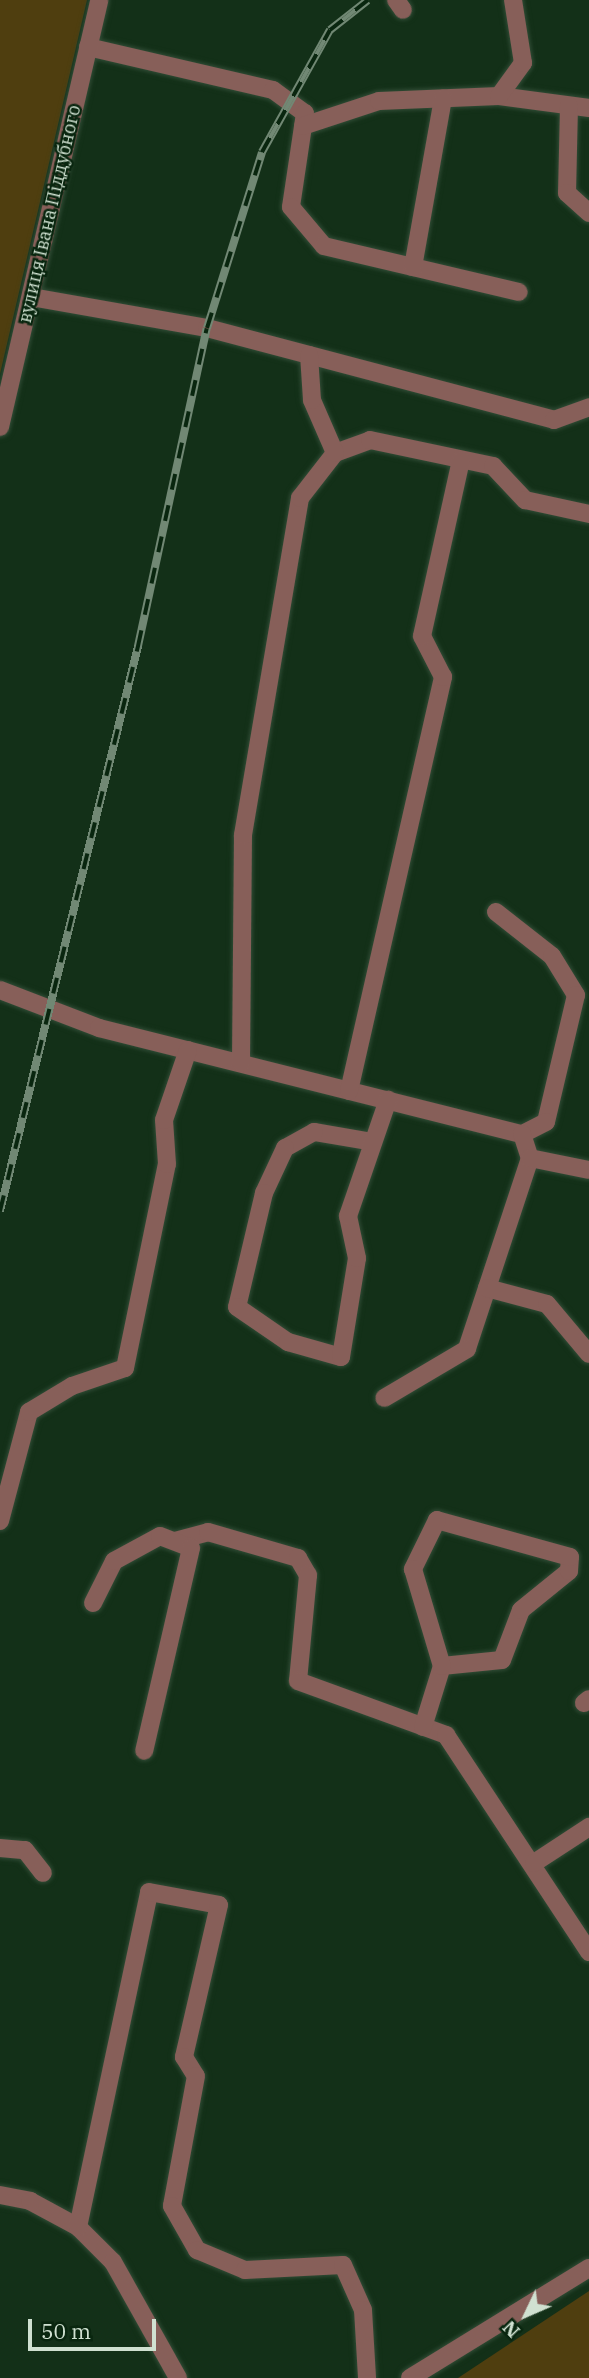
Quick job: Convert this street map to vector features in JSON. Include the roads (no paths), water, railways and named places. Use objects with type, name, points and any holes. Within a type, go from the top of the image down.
[{"type":"street","name":"вулиця Івана Піддубного","points":[[0,427],[99,0]]},
{"type":"street","points":[[499,96],[523,63],[513,0]]},
{"type":"street","points":[[88,47],[273,90],[305,113],[291,207],[324,246],[519,292]]},
{"type":"street","points":[[303,126],[379,102],[499,96],[589,108]]},
{"type":"street","points":[[413,267],[443,99]]},
{"type":"street","points":[[569,106],[567,193],[589,213]]},
{"type":"street","points":[[31,297],[207,328],[554,420],[589,407]]},
{"type":"street","points":[[309,355],[312,400],[335,453]]},
{"type":"street","points":[[241,1063],[243,835],[300,498],[335,453],[370,440],[493,466],[525,500],[589,514]]},
{"type":"street","points":[[349,1091],[443,677],[422,636],[461,460]]},
{"type":"street","points":[[0,990],[99,1028],[522,1134],[547,1122],[583,992],[552,956],[496,912]]},
{"type":"street","points":[[0,1521],[29,1412],[72,1386],[125,1368],[167,1164],[164,1120],[188,1050]]},
{"type":"street","points":[[373,1142],[314,1132],[285,1148],[264,1193],[237,1307],[288,1342],[341,1357],[357,1258],[348,1216],[388,1100]]},
{"type":"street","points":[[384,1398],[467,1349],[530,1158],[522,1134]]},
{"type":"street","points":[[530,1158],[589,1170]]},
{"type":"street","points":[[487,1288],[547,1304],[589,1354]]},
{"type":"street","points":[[423,1727],[442,1666],[413,1569],[437,1520],[570,1557],[569,1572],[521,1610],[502,1660],[442,1666]]},
{"type":"street","points":[[175,1541],[208,1532],[298,1558],[307,1575],[298,1681],[446,1735],[534,1863],[589,1952]]},
{"type":"street","points":[[93,1603],[114,1561],[160,1536],[191,1548],[144,1751]]},
{"type":"street","points":[[534,1863],[589,1827]]},
{"type":"street","points":[[0,1848],[25,1850],[43,1872]]},
{"type":"street","points":[[78,2227],[149,1892],[219,1905],[184,2057],[196,2076],[172,2206],[197,2250],[245,2270],[343,2265],[363,2310],[367,2378]]},
{"type":"street","points":[[0,2195],[30,2201],[78,2227],[113,2262],[178,2378]]},
{"type":"street","points":[[410,2378],[589,2268]]},
{"type":"railway","points":[[0,1211],[138,646],[207,328],[262,152],[330,30],[368,0]]}]
